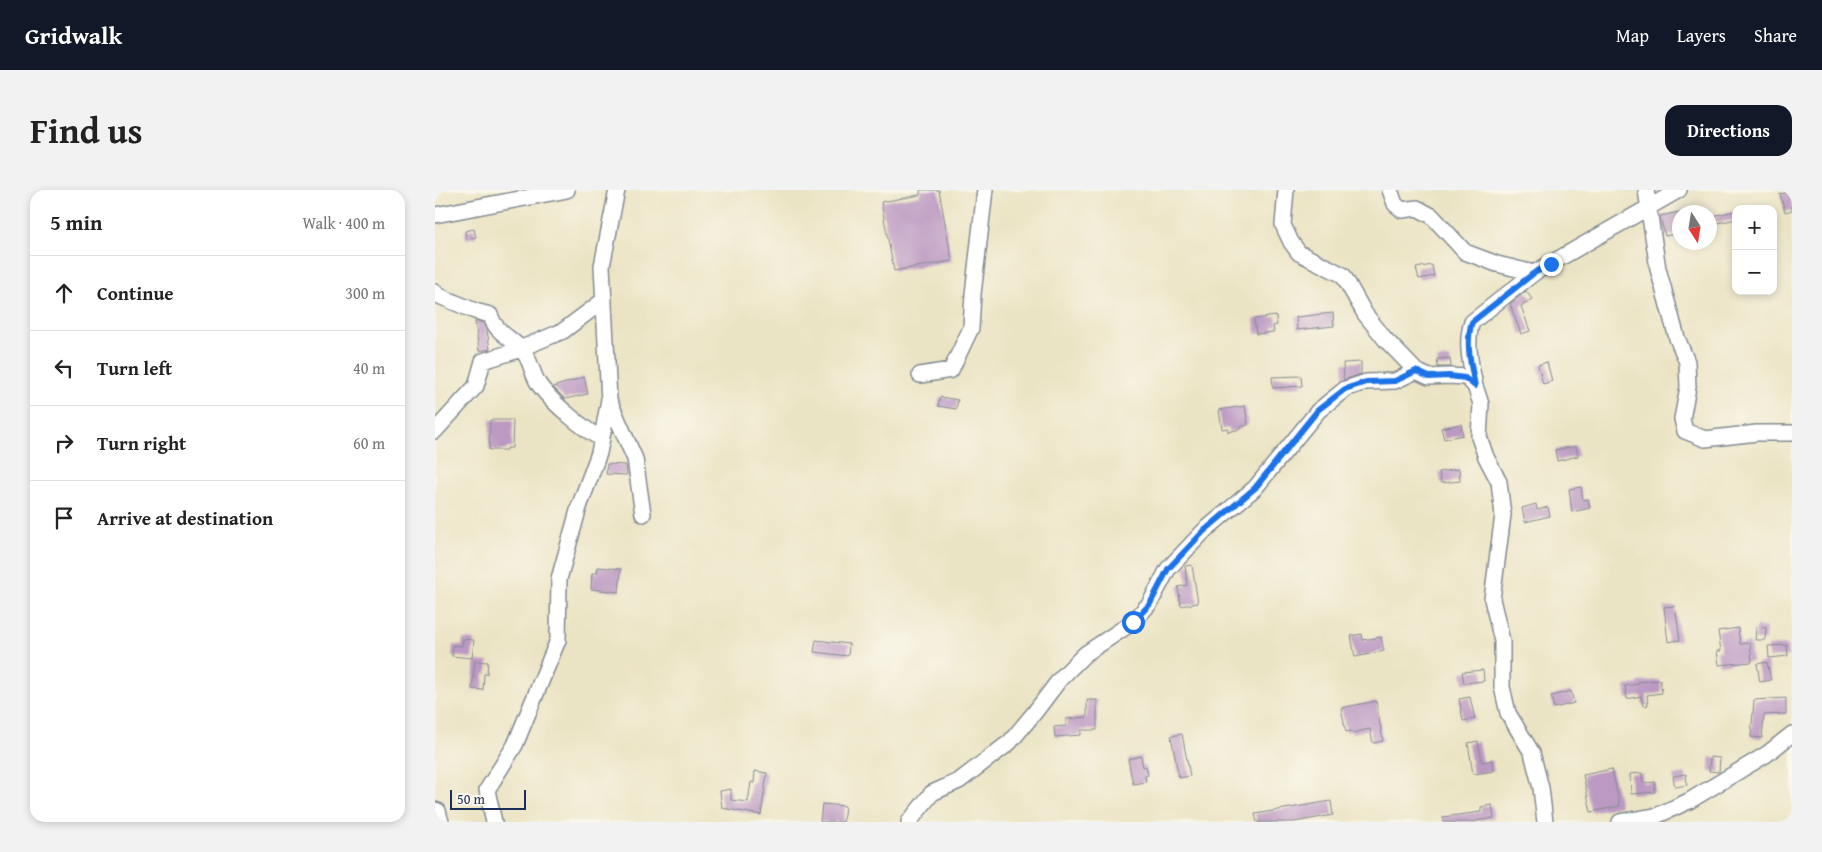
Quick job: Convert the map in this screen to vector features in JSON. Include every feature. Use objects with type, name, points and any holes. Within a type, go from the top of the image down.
[{"type":"street","points":[[435,215],[567,190]]},
{"type":"street","points":[[494,822],[487,790],[515,745],[558,640],[559,579],[579,507],[599,454],[602,440],[609,400],[601,266],[617,190]]},
{"type":"street","points":[[920,374],[951,370],[971,328],[985,190]]},
{"type":"street","points":[[1286,190],[1283,225],[1299,253],[1343,275],[1365,314],[1385,339],[1416,371],[1429,377],[1449,376],[1465,378],[1475,386]]},
{"type":"street","points":[[1390,190],[1395,204],[1402,210],[1417,208],[1432,216],[1465,252],[1497,264],[1534,273]]},
{"type":"street","points":[[1646,190],[1659,269],[1677,338],[1687,362],[1688,388],[1682,419],[1685,431],[1705,439],[1757,433],[1792,433]]},
{"type":"street","points":[[1545,822],[1541,788],[1532,752],[1508,713],[1502,687],[1502,641],[1492,599],[1503,515],[1499,482],[1486,457],[1479,437],[1481,404],[1475,386],[1469,351],[1469,332],[1472,322],[1534,273],[1679,190]]},
{"type":"street","points":[[435,292],[437,295],[490,315],[494,326],[521,348],[529,358],[538,382],[553,401],[588,432],[602,440]]},
{"type":"street","points":[[435,431],[476,386],[483,361],[563,331],[604,300]]},
{"type":"street","points":[[909,822],[932,793],[959,781],[1010,742],[1060,679],[1085,654],[1133,622],[1150,604],[1168,569],[1204,531],[1255,488],[1318,410],[1345,389],[1366,382],[1395,381],[1416,371]]},
{"type":"street","points":[[609,400],[635,459],[643,514]]},
{"type":"street","points":[[1620,822],[1656,816],[1689,801],[1767,754],[1792,734]]},
{"type":"street","points":[[435,810],[438,811],[441,822]]},
{"type":"building","points":[[920,190],[939,190],[952,261],[894,271],[881,202],[920,195]]},
{"type":"building","points":[[1791,192],[1792,210],[1785,212],[1780,194]]},
{"type":"building","points":[[1732,212],[1732,220],[1718,223],[1717,215]]},
{"type":"building","points":[[1672,213],[1672,234],[1665,236],[1660,216]]},
{"type":"building","points":[[474,229],[476,237],[466,239],[465,231]]},
{"type":"building","points":[[1432,265],[1434,276],[1419,279],[1416,268]]},
{"type":"building","points":[[1526,291],[1532,299],[1521,306],[1530,331],[1521,334],[1510,304]]},
{"type":"building","points":[[1333,313],[1334,326],[1297,330],[1296,317]]},
{"type":"building","points":[[1276,316],[1277,325],[1273,326],[1274,332],[1256,334],[1254,319]]},
{"type":"building","points":[[475,321],[483,323],[487,330],[490,349],[479,351]]},
{"type":"building","points":[[1450,358],[1451,367],[1438,367],[1437,359]]},
{"type":"building","points":[[1361,362],[1361,374],[1344,380],[1343,363]]},
{"type":"building","points":[[1547,362],[1552,381],[1543,384],[1538,365]]},
{"type":"building","points":[[1301,376],[1302,386],[1273,388],[1272,377]]},
{"type":"building","points":[[584,377],[588,394],[565,399],[553,387]]},
{"type":"building","points":[[940,397],[958,400],[956,409],[938,406]]},
{"type":"building","points":[[1245,406],[1248,425],[1228,432],[1228,428],[1222,429],[1219,410]]},
{"type":"building","points":[[490,420],[513,420],[512,448],[507,448],[507,450],[489,450]]},
{"type":"building","points":[[1461,424],[1463,435],[1444,439],[1441,428]]},
{"type":"building","points":[[1576,446],[1578,456],[1557,461],[1555,450]]},
{"type":"building","points":[[607,464],[626,465],[627,475],[606,474]]},
{"type":"building","points":[[1459,469],[1460,481],[1441,483],[1439,472]]},
{"type":"building","points":[[1581,487],[1583,500],[1588,499],[1590,508],[1572,512],[1569,489]]},
{"type":"building","points":[[1536,504],[1537,510],[1548,507],[1550,516],[1525,522],[1522,508]]},
{"type":"building","points":[[1192,565],[1198,603],[1181,606],[1178,587],[1187,585],[1185,566]]},
{"type":"building","points":[[598,567],[621,569],[619,592],[591,589],[592,573],[597,573]]},
{"type":"building","points":[[1675,606],[1680,640],[1668,642],[1664,607]]},
{"type":"building","points":[[1756,627],[1766,628],[1765,640],[1755,640]]},
{"type":"building","points":[[1738,628],[1740,644],[1750,643],[1752,662],[1719,665],[1717,651],[1721,651],[1718,631]]},
{"type":"building","points":[[1362,634],[1363,640],[1381,637],[1384,651],[1355,657],[1351,636]]},
{"type":"building","points":[[463,639],[474,640],[472,658],[452,656],[453,645],[462,646]]},
{"type":"building","points":[[816,640],[849,644],[848,656],[814,652]]},
{"type":"building","points":[[1787,645],[1788,656],[1769,658],[1768,646]]},
{"type":"building","points":[[475,661],[488,662],[487,674],[484,674],[483,690],[472,689]]},
{"type":"building","points":[[1767,662],[1771,680],[1760,682],[1757,664]]},
{"type":"building","points":[[1483,670],[1484,681],[1464,683],[1462,672]]},
{"type":"building","points":[[1660,680],[1662,693],[1647,695],[1648,705],[1643,706],[1641,696],[1627,699],[1625,686],[1638,684],[1638,682]]},
{"type":"building","points":[[1571,691],[1574,703],[1554,708],[1551,696]]},
{"type":"building","points":[[1470,697],[1475,719],[1463,721],[1459,699]]},
{"type":"building","points":[[1786,698],[1786,714],[1764,715],[1762,738],[1751,737],[1754,700]]},
{"type":"building","points":[[1087,700],[1097,700],[1097,730],[1081,730],[1081,735],[1055,737],[1054,727],[1066,726],[1066,719],[1087,717]]},
{"type":"building","points":[[1376,701],[1383,741],[1373,743],[1370,729],[1352,733],[1351,731],[1346,732],[1341,708]]},
{"type":"building","points":[[1182,734],[1190,776],[1179,778],[1171,736]]},
{"type":"building","points":[[1478,741],[1482,762],[1492,760],[1494,771],[1473,774],[1468,743]]},
{"type":"building","points":[[1141,756],[1143,767],[1146,766],[1148,775],[1145,776],[1146,782],[1133,784],[1128,759]]},
{"type":"building","points":[[1710,757],[1720,758],[1719,772],[1709,771]]},
{"type":"building","points":[[1612,769],[1620,806],[1591,812],[1583,775]]},
{"type":"building","points":[[755,771],[767,773],[761,815],[722,808],[720,791],[731,789],[731,800],[748,802],[751,782],[754,783]]},
{"type":"building","points":[[1642,773],[1643,783],[1655,782],[1655,792],[1631,794],[1630,774]]},
{"type":"building","points":[[1686,774],[1687,785],[1675,787],[1673,776]]},
{"type":"building","points":[[1331,801],[1333,815],[1294,822],[1257,822],[1255,814]]},
{"type":"building","points":[[822,804],[845,806],[843,822],[820,822]]},
{"type":"building","points":[[1492,805],[1494,818],[1470,822],[1444,822],[1443,817],[1481,812],[1481,807]]},
{"type":"route","points":[[1133,622],[1150,604],[1168,569],[1204,531],[1255,488],[1318,410],[1345,389],[1366,382],[1395,381],[1416,371],[1429,377],[1449,376],[1465,378],[1475,386],[1469,351],[1469,332],[1472,322],[1534,273],[1551,264]]}]
